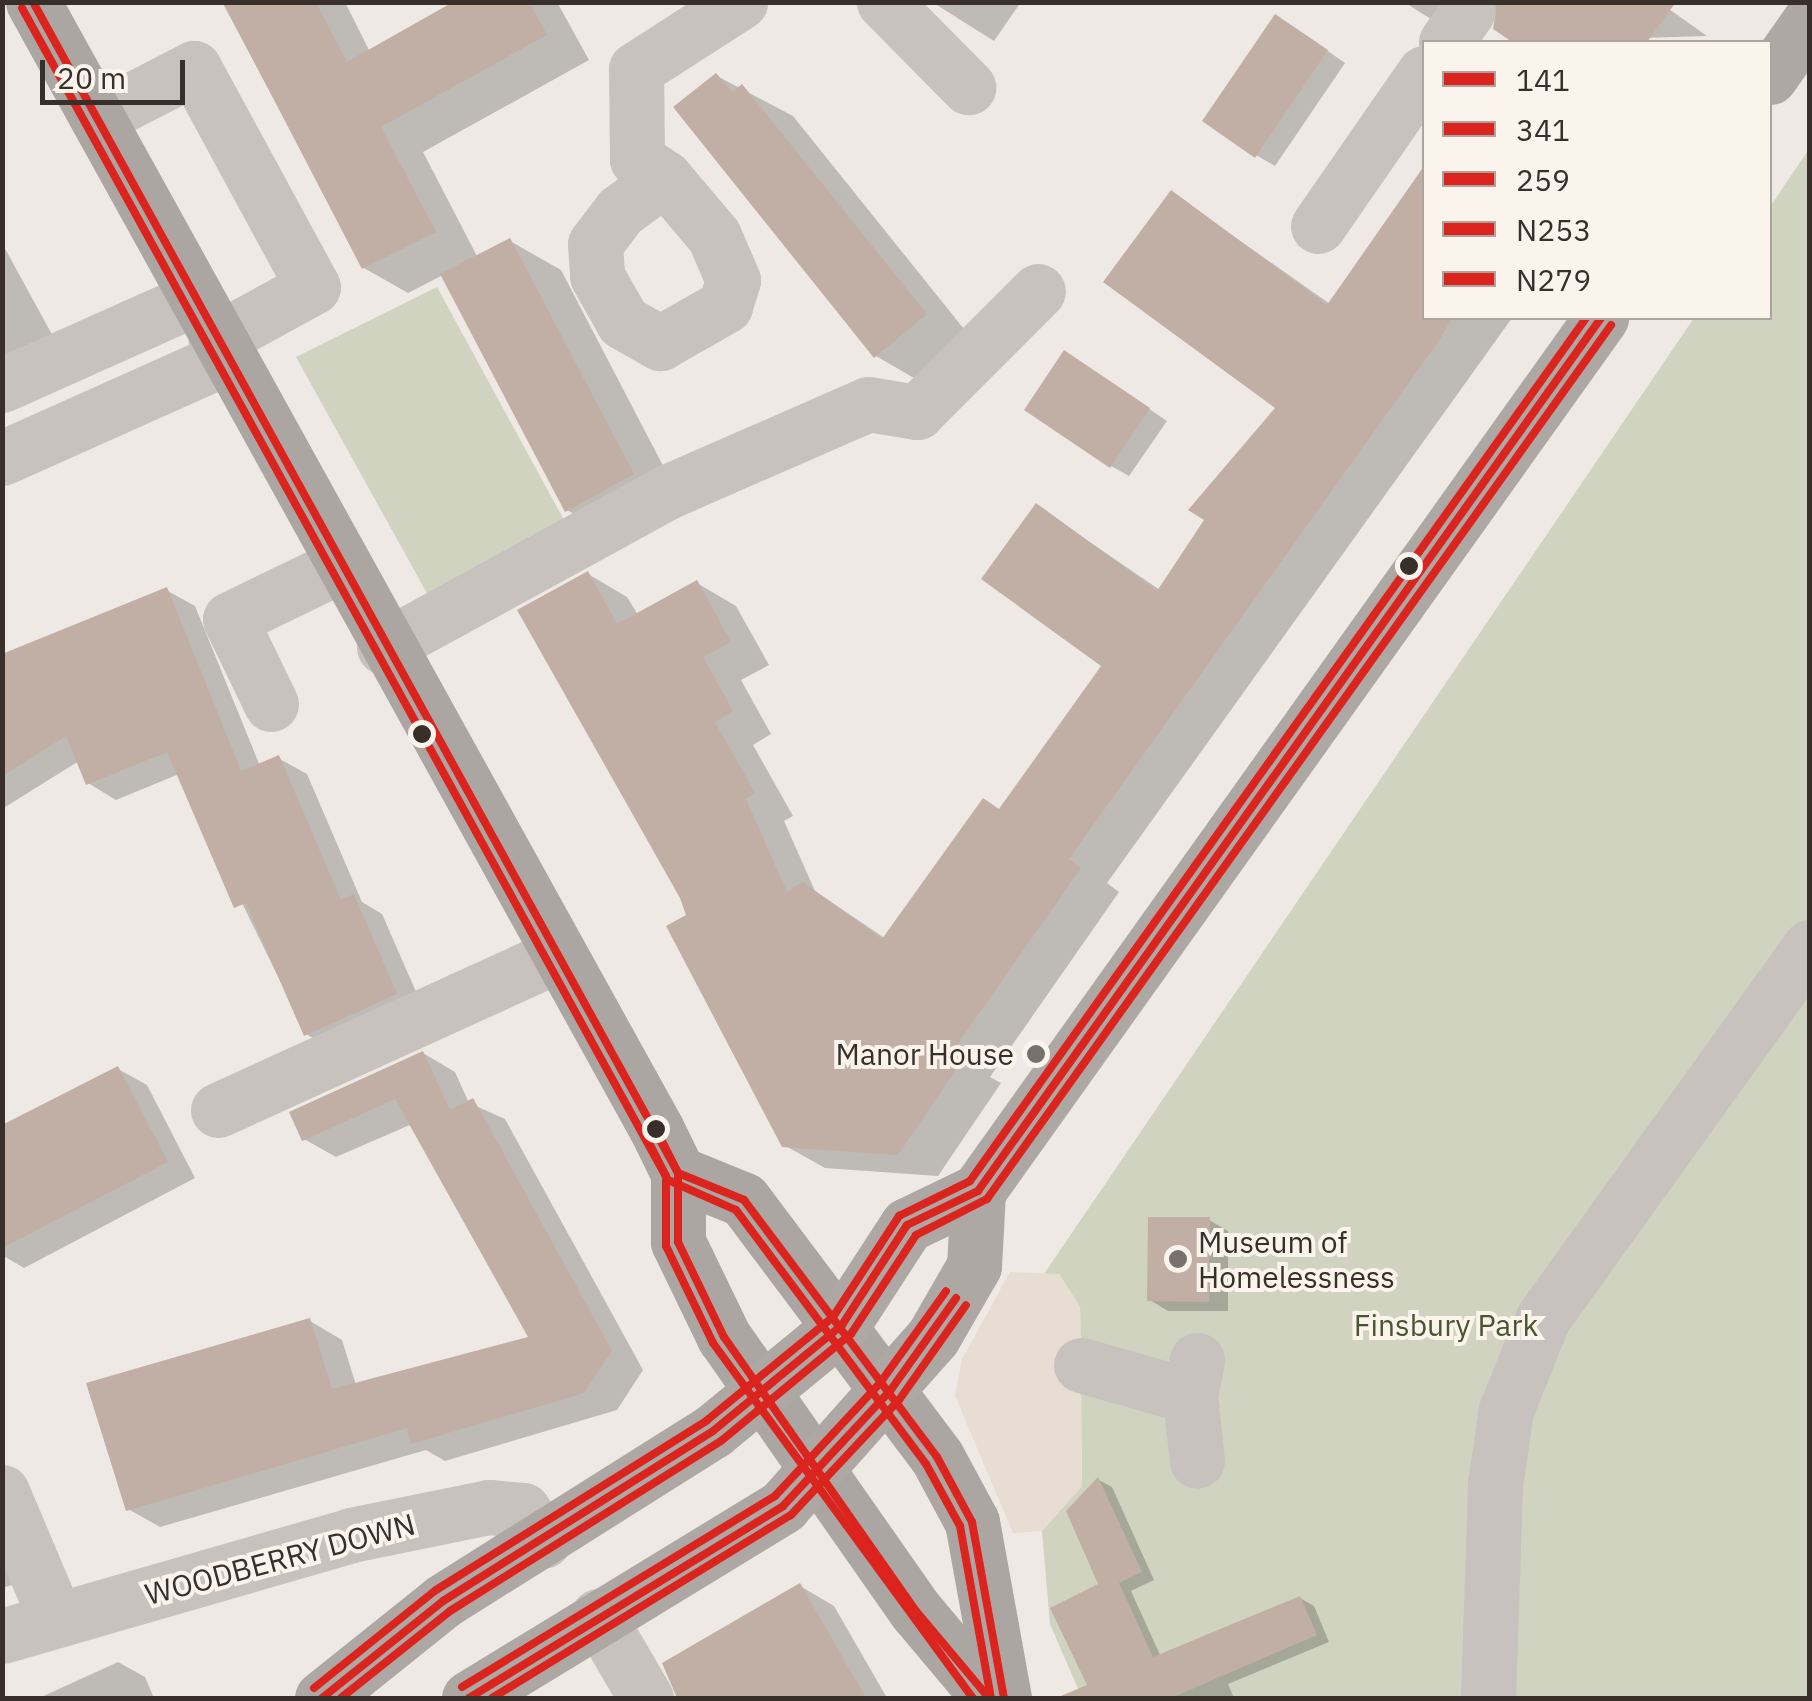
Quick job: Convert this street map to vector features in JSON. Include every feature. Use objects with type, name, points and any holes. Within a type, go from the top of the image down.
[{"type":"highway","points":[[1772,74],[1810,20]]},
{"type":"highway","points":[[322,1698],[403,1629],[544,1541],[763,1390],[842,1325],[907,1225],[978,1191],[1600,320]]},
{"type":"highway","points":[[469,1698],[783,1506],[890,1392],[974,1266],[978,1191]]},
{"type":"main road","points":[[33,2],[553,957],[678,1173],[678,1242],[724,1337],[916,1611],[990,1698]]},
{"type":"main road","points":[[678,1173],[744,1200],[890,1392],[972,1522],[1004,1698]]},
{"type":"street","points":[[884,2],[968,87]]},
{"type":"street","points":[[1799,2],[1810,10]]},
{"type":"street","points":[[665,178],[637,158],[636,69],[740,3]]},
{"type":"street","points":[[2,458],[212,332],[313,286],[194,68],[96,118]]},
{"type":"street","points":[[1318,226],[1422,76]]},
{"type":"street","points":[[384,646],[668,492],[868,404],[917,412],[1038,291]]},
{"type":"street","points":[[2,385],[212,332]]},
{"type":"street","points":[[272,704],[230,619],[339,566]]},
{"type":"street","points":[[1488,1698],[1494,1486],[1506,1410],[1542,1318],[1810,947]]},
{"type":"street","points":[[218,1110],[553,957]]},
{"type":"street","points":[[1081,1365],[1193,1378],[1197,1461]]},
{"type":"street","points":[[2,1492],[56,1620]]},
{"type":"street","name":"WOODBERRY DOWN","points":[[2,1636],[351,1535],[489,1507],[524,1510],[544,1541]]},
{"type":"street","points":[[598,1616],[646,1698]]},
{"type":"green space","name":"Finsbury Park","points":[[1809,149],[1809,1698],[1082,1698],[1050,1624],[1042,1531],[1082,1486],[1080,1307],[1059,1274],[1044,1274],[1693,320],[1772,320],[1772,204]]},
{"type":"green space","points":[[437,287],[570,531],[433,604],[296,357]]},
{"type":"shaded area","points":[[1010,1272],[1059,1274],[1080,1307],[1081,1338],[1082,1486],[1042,1531],[1013,1533],[955,1396],[962,1359]]},
{"type":"building","points":[[223,2],[316,2],[347,62],[453,2],[529,2],[547,35],[381,127],[436,232],[362,269]]},
{"type":"building","points":[[1497,2],[1676,2],[1648,40],[1509,40],[1493,29]]},
{"type":"building","points":[[1275,14],[1328,50],[1255,158],[1202,121]]},
{"type":"building","points":[[716,73],[732,92],[742,84],[927,314],[874,358],[673,107]]},
{"type":"building","points":[[1422,169],[1422,320],[1451,320],[1440,339],[1069,859],[1081,868],[952,1052],[963,1059],[898,1155],[782,1147],[666,926],[686,915],[680,898],[517,610],[588,571],[617,624],[697,580],[731,642],[703,657],[733,711],[715,722],[755,793],[746,799],[787,892],[803,882],[882,939],[983,798],[999,809],[1101,666],[981,579],[1036,503],[1157,591],[1204,520],[1188,510],[1275,408],[1103,282],[1171,190],[1327,305]]},
{"type":"building","points":[[510,238],[634,474],[565,512],[440,274]]},
{"type":"building","points":[[1064,350],[1150,408],[1110,468],[1024,410]]},
{"type":"building","points":[[167,587],[241,771],[279,755],[341,900],[354,894],[397,994],[304,1036],[246,903],[234,908],[167,752],[86,785],[66,736],[2,776],[2,654]]},
{"type":"building","points":[[423,1051],[450,1110],[473,1098],[612,1351],[584,1393],[411,1444],[407,1428],[126,1511],[86,1383],[310,1318],[332,1389],[528,1337],[395,1099],[302,1141],[289,1112]]},
{"type":"building","points":[[118,1066],[168,1162],[2,1248],[2,1125]]},
{"type":"building","points":[[1148,1217],[1210,1217],[1209,1302],[1147,1301]]},
{"type":"building","points":[[1098,1477],[1142,1572],[1119,1583],[1153,1657],[1300,1596],[1317,1635],[1171,1698],[1056,1698],[1087,1685],[1050,1608],[1098,1584],[1066,1511]]},
{"type":"building","points":[[800,1583],[866,1698],[677,1698],[662,1663]]},
{"type":"transit line","name":"141","points":[[33,2],[678,1173],[744,1200],[937,1457],[972,1522],[1004,1698]]},
{"type":"transit line","name":"341","points":[[22,8],[668,1180],[736,1210],[926,1464],[960,1526],[991,1698]]},
{"type":"transit line","name":"N279","points":[[314,1688],[436,1590],[706,1421],[833,1317],[899,1216],[970,1181],[1585,320]]},
{"type":"transit line","name":"259","points":[[322,1698],[443,1601],[713,1431],[842,1325],[907,1225],[978,1191],[1600,320]]},
{"type":"transit line","name":"N253","points":[[341,1698],[450,1611],[721,1441],[851,1334],[916,1235],[987,1199],[1611,325]]},
{"type":"transit line","name":"141","points":[[655,1127],[678,1173],[678,1242],[724,1337],[916,1611],[989,1698]]},
{"type":"transit line","name":"341","points":[[644,1133],[666,1176],[666,1246],[713,1343],[973,1698]]},
{"type":"transit line","name":"N279","points":[[462,1687],[775,1496],[880,1383],[946,1291]]},
{"type":"transit line","name":"259","points":[[469,1698],[783,1506],[890,1391],[956,1298]]},
{"type":"transit line","name":"N253","points":[[492,1698],[791,1515],[899,1400],[966,1305]]},
{"type":"place","name":"Manor House","points":[[1036,1054]]},
{"type":"place","name":"Museum of Homelessness","points":[[1178,1259]]}]
